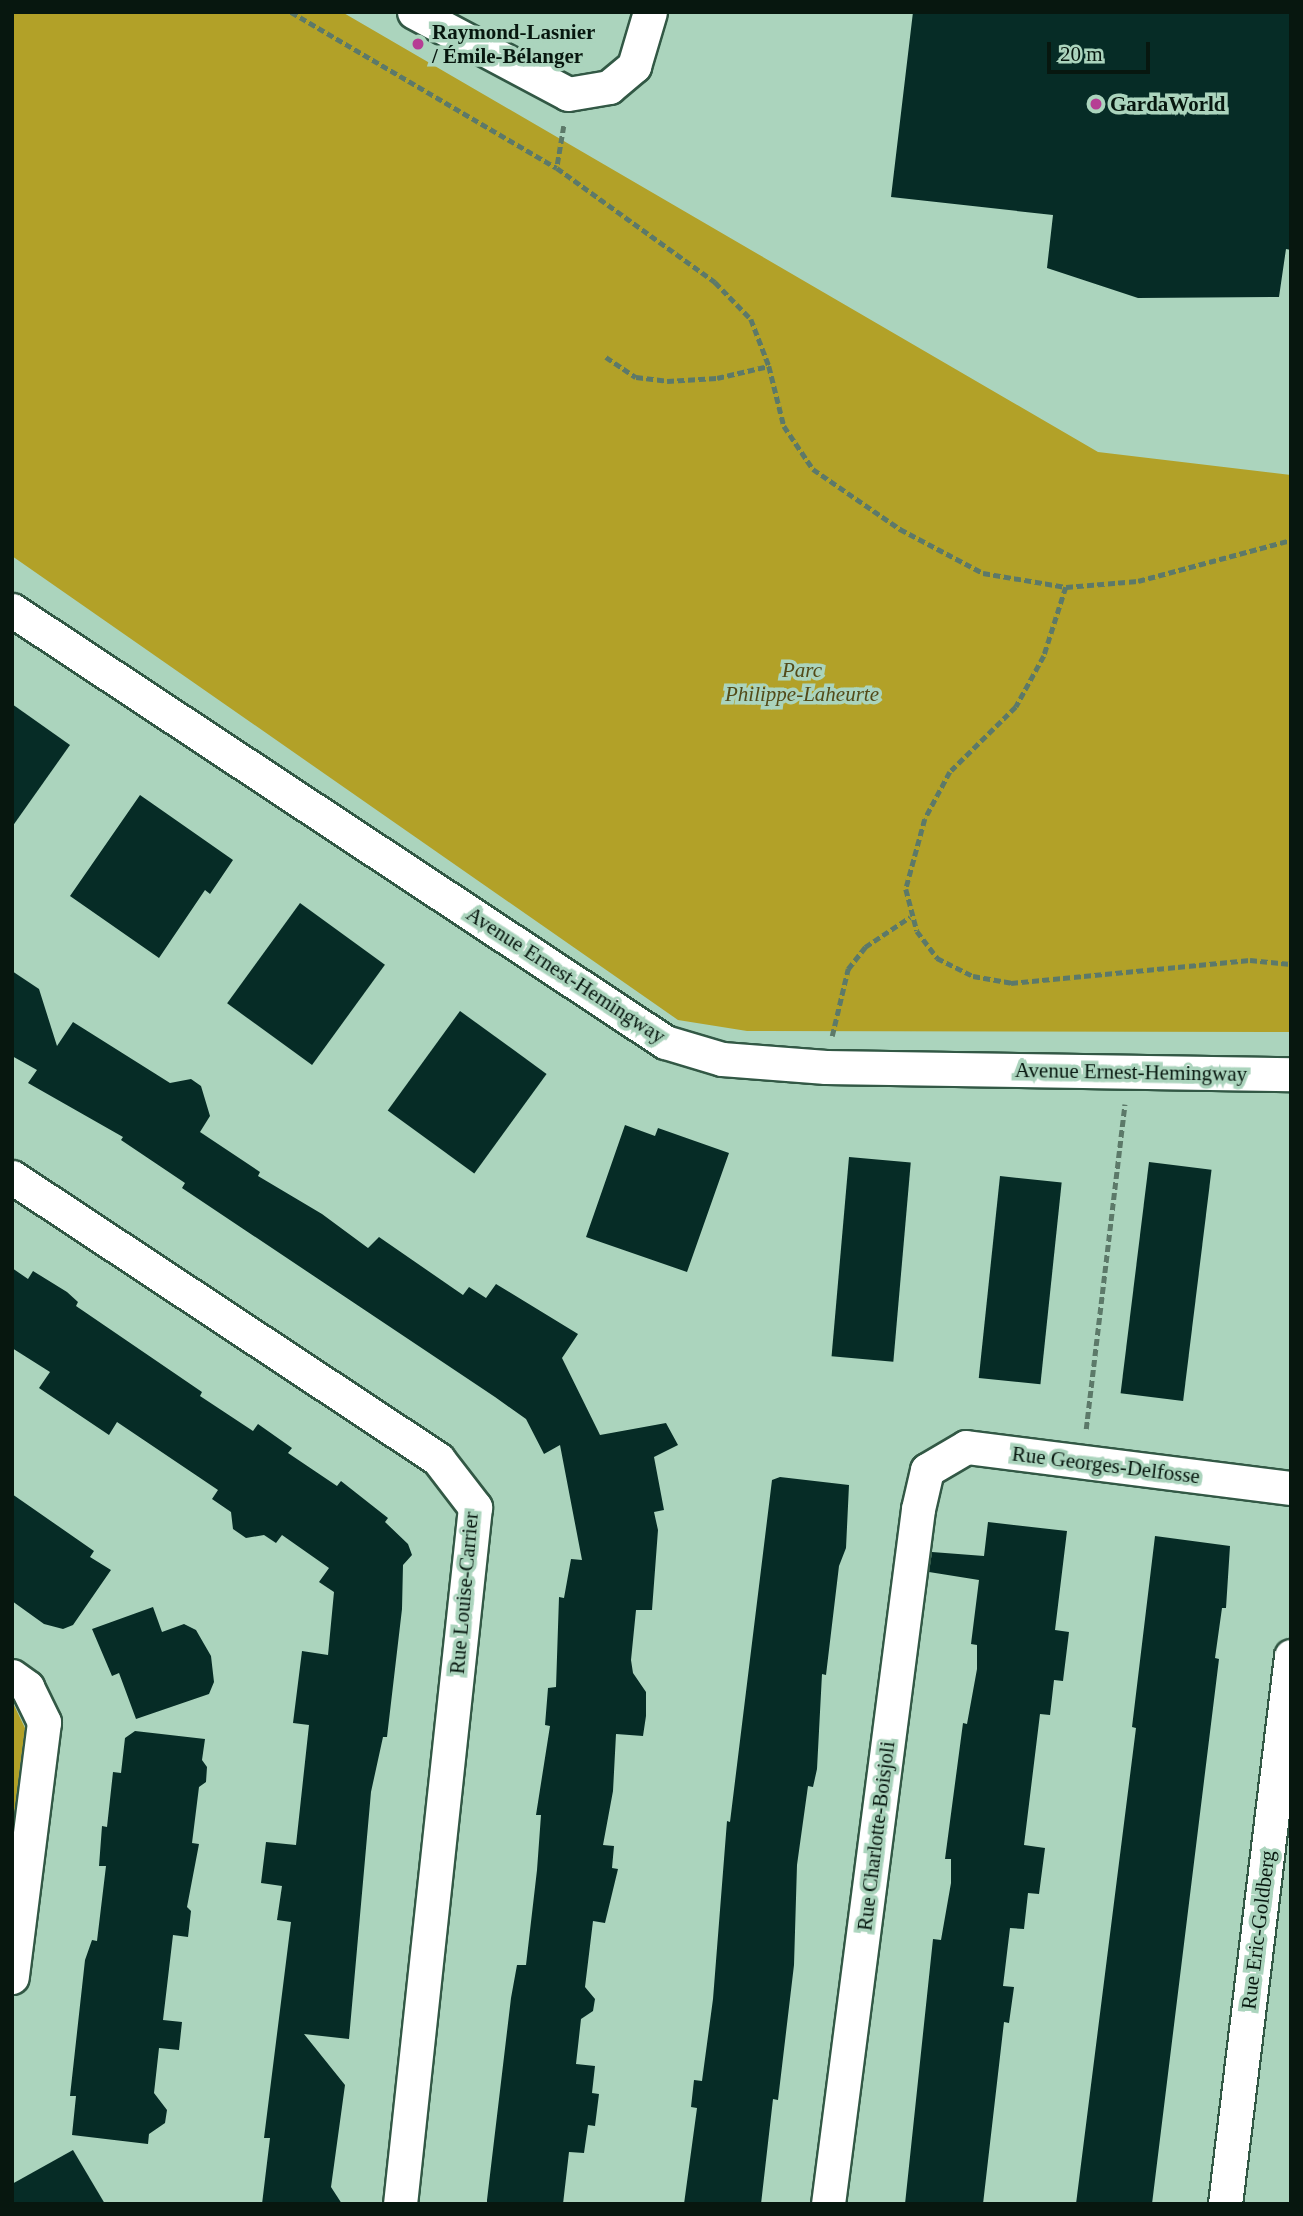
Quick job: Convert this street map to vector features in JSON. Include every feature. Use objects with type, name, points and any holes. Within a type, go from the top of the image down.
[{"type":"street","points":[[414,12],[568,94],[609,87],[634,66],[650,12]]},
{"type":"street","name":"Avenue Ernest-Hemingway","points":[[12,610],[665,1042],[722,1059],[826,1068],[1291,1074]]},
{"type":"street","name":"Rue Louise-Carrier","points":[[12,1177],[438,1459],[475,1507],[400,2204]]},
{"type":"street","name":"Rue Georges-Delfosse","points":[[927,1470],[966,1447],[1291,1488]]},
{"type":"street","name":"Rue Charlotte-Boisjoli","points":[[828,2204],[918,1509],[927,1470]]},
{"type":"street","name":"Rue Eric-Goldberg","points":[[1225,2204],[1291,1656]]},
{"type":"street","points":[[12,1676],[27,1687],[44,1722],[12,1977]]},
{"type":"path","points":[[291,12],[557,168],[715,282],[751,319],[769,366],[784,426],[813,469],[900,529],[983,573],[1066,587],[1138,581],[1291,540]]},
{"type":"path","points":[[557,168],[568,94]]},
{"type":"path","points":[[606,357],[636,377],[667,381],[717,378],[769,366]]},
{"type":"path","points":[[1066,587],[1044,656],[1016,707],[950,772],[925,819],[906,889],[911,917],[937,958],[973,976],[1010,983],[1250,960],[1291,964]]},
{"type":"path","points":[[826,1068],[848,970],[865,947],[911,917]]},
{"type":"path","points":[[1087,1424],[1129,1072]]},
{"type":"green space","name":"Parc Philippe-Laheurte","points":[[12,12],[342,12],[1098,452],[1291,475],[1291,1032],[747,1031],[678,1020],[12,556]]},
{"type":"green space","points":[[12,1701],[25,1728],[12,1831]]},
{"type":"building","name":"GardaWorld","points":[[913,12],[1291,12],[1291,250],[1286,249],[1279,297],[1138,298],[1047,268],[1053,215],[891,197]]},
{"type":"building","points":[[12,704],[70,745],[12,827]]},
{"type":"building","points":[[140,795],[233,860],[210,894],[205,890],[159,958],[70,896]]},
{"type":"building","points":[[300,903],[385,965],[312,1065],[227,1003]]},
{"type":"building","points":[[12,971],[39,989],[57,1046],[73,1022],[170,1083],[191,1079],[201,1086],[210,1116],[200,1132],[260,1172],[258,1176],[322,1214],[368,1248],[379,1237],[463,1295],[469,1287],[486,1298],[496,1284],[578,1334],[562,1358],[600,1435],[666,1423],[678,1445],[654,1457],[664,1510],[654,1512],[658,1530],[652,1610],[636,1610],[631,1660],[633,1673],[646,1692],[646,1716],[643,1736],[616,1734],[613,1791],[603,1845],[614,1846],[612,1868],[618,1869],[605,1923],[593,1921],[585,1987],[595,1999],[593,2011],[581,2019],[576,2064],[595,2066],[592,2093],[599,2094],[595,2126],[588,2125],[584,2153],[569,2152],[563,2204],[487,2204],[511,1998],[517,1965],[526,1965],[541,1815],[536,1815],[550,1726],[545,1725],[548,1688],[556,1687],[559,1597],[564,1598],[571,1559],[582,1560],[560,1445],[544,1454],[526,1419],[182,1188],[185,1183],[121,1140],[123,1137],[28,1083],[37,1070],[12,1056]]},
{"type":"building","points":[[460,1011],[547,1074],[474,1173],[388,1111]]},
{"type":"building","points":[[625,1125],[655,1136],[658,1128],[729,1153],[687,1272],[586,1237]]},
{"type":"building","points":[[849,1157],[911,1162],[893,1362],[832,1356]]},
{"type":"building","points":[[1149,1162],[1212,1170],[1183,1401],[1121,1393]]},
{"type":"building","points":[[1000,1176],[1062,1182],[1040,1384],[979,1378]]},
{"type":"building","points":[[12,1268],[28,1279],[33,1271],[67,1292],[78,1302],[76,1306],[202,1392],[200,1396],[253,1431],[258,1424],[292,1448],[288,1453],[337,1486],[341,1481],[388,1518],[385,1522],[408,1544],[412,1555],[403,1565],[402,1609],[387,1737],[383,1737],[371,1792],[349,2039],[304,2034],[345,2085],[331,2187],[342,2204],[262,2204],[270,2138],[264,2138],[291,1922],[277,1920],[282,1886],[261,1883],[266,1842],[296,1845],[309,1725],[293,1723],[302,1651],[328,1655],[334,1592],[319,1582],[329,1568],[282,1535],[276,1543],[264,1535],[246,1538],[233,1529],[231,1512],[212,1499],[218,1490],[117,1422],[109,1435],[39,1388],[50,1372],[12,1348]]},
{"type":"building","points":[[780,1477],[849,1485],[846,1548],[839,1566],[826,1675],[822,1674],[817,1769],[813,1787],[808,1786],[797,1865],[794,1965],[778,2100],[773,2099],[761,2204],[684,2204],[697,2108],[691,2107],[694,2080],[702,2081],[713,1999],[727,1821],[730,1822],[772,1480]]},
{"type":"building","points":[[12,1494],[94,1551],[90,1557],[111,1570],[73,1625],[63,1629],[44,1624],[12,1601]]},
{"type":"building","points":[[988,1522],[1067,1531],[1055,1630],[1069,1632],[1063,1681],[1054,1680],[1050,1715],[1040,1714],[1024,1845],[1045,1848],[1039,1894],[1028,1893],[1024,1929],[1010,1928],[1003,1986],[1014,1987],[1009,2023],[1004,2022],[983,2204],[905,2204],[933,1939],[941,1940],[951,1883],[951,1859],[945,1859],[963,1723],[967,1724],[977,1669],[977,1645],[971,1644],[979,1580],[929,1572],[932,1552],[984,1556]]},
{"type":"building","points":[[1155,1536],[1230,1546],[1226,1608],[1222,1608],[1215,1658],[1219,1659],[1152,2204],[1076,2204],[1136,1728],[1132,1727]]},
{"type":"building","points":[[153,1607],[162,1632],[184,1624],[196,1630],[211,1656],[214,1682],[209,1694],[136,1719],[119,1673],[112,1676],[92,1629]]},
{"type":"building","points":[[135,1731],[205,1739],[202,1760],[207,1767],[206,1782],[199,1787],[192,1843],[199,1844],[187,1907],[191,1911],[188,1937],[173,1935],[163,2020],[182,2022],[179,2050],[159,2048],[154,2093],[167,2110],[165,2123],[149,2134],[148,2144],[72,2135],[76,2096],[70,2096],[85,1960],[92,1940],[97,1941],[106,1866],[99,1866],[102,1826],[107,1827],[113,1772],[121,1773],[125,1738]]},
{"type":"building","points":[[73,2150],[105,2204],[12,2204],[12,2184]]},
{"type":"place","name":"Raymond-Lasnier / Émile-Bélanger","points":[[418,44]]},
{"type":"place","name":"GardaWorld","points":[[1096,104]]}]
